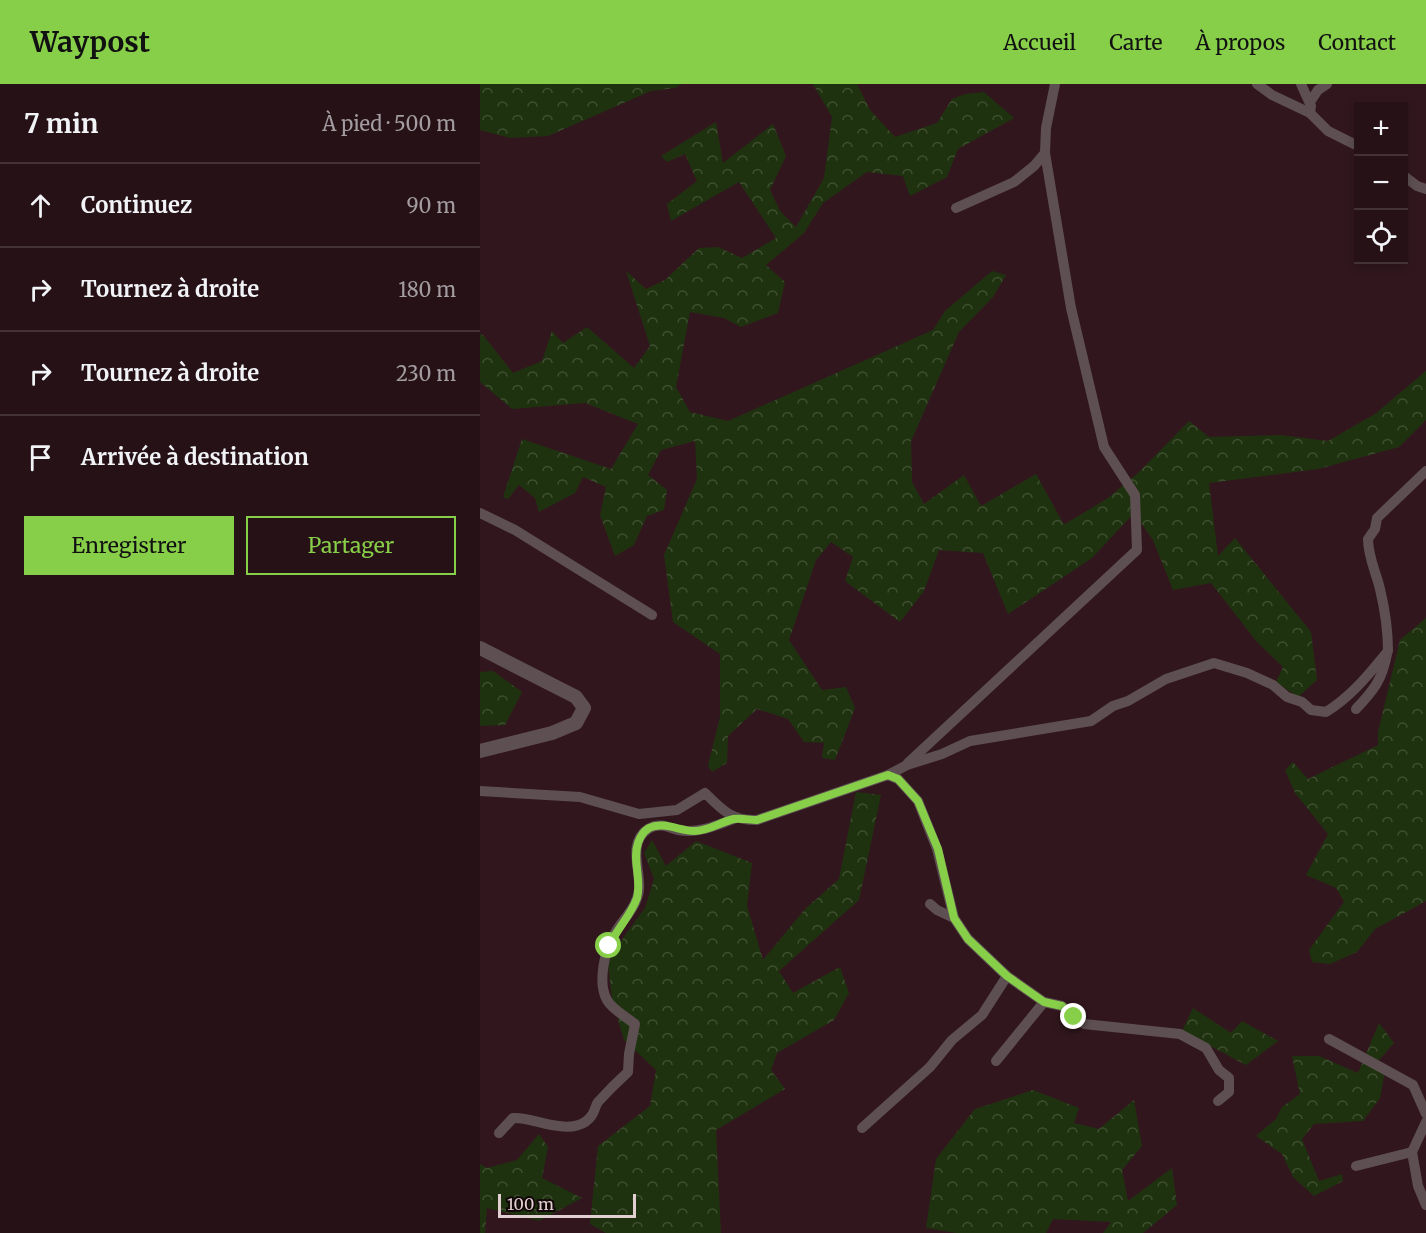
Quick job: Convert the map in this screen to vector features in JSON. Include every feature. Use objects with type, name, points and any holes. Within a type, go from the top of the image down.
[{"type":"street","points":[[907,765],[1137,550],[1136,495],[1104,447],[1071,308],[1046,153],[1047,128],[1055,84]]},
{"type":"street","points":[[1257,84],[1272,95],[1310,107]]},
{"type":"street","points":[[1301,84],[1310,107],[1328,131],[1354,144]]},
{"type":"street","points":[[1310,107],[1318,90],[1327,84]]},
{"type":"street","points":[[956,208],[1014,182],[1046,153]]},
{"type":"street","points":[[1408,179],[1426,189]]},
{"type":"street","points":[[1356,709],[1371,693],[1383,674],[1388,651],[1386,618],[1368,549],[1368,539],[1375,529],[1377,518],[1426,471]]},
{"type":"street","points":[[480,513],[515,530],[652,615]]},
{"type":"street","points":[[480,648],[576,697],[584,708],[576,723],[552,733],[480,751]]},
{"type":"street","points":[[499,1133],[513,1118],[548,1125],[568,1127],[581,1125],[591,1118],[596,1104],[628,1072],[635,1024],[607,1000],[603,979],[604,960],[615,933],[630,912],[639,890],[635,861],[637,845],[641,836],[648,829],[657,826],[694,831],[705,830],[736,818],[757,820],[888,775],[907,765],[942,754],[970,741],[1090,721],[1113,706],[1128,701],[1166,679],[1214,663],[1247,673],[1273,685],[1287,698],[1302,702],[1311,710],[1326,712],[1356,689],[1388,651]]},
{"type":"street","points":[[888,775],[898,779],[918,801],[938,849],[954,918],[968,939],[1007,976],[1044,1002],[1062,1006],[1084,1024],[1180,1034],[1206,1048],[1219,1070],[1229,1078],[1229,1092],[1218,1101]]},
{"type":"street","points":[[480,791],[580,797],[639,814],[677,810],[705,793],[718,806],[736,818]]},
{"type":"street","points":[[930,904],[954,918]]},
{"type":"street","points":[[862,1128],[930,1067],[952,1040],[982,1015],[1007,976]]},
{"type":"street","points":[[996,1061],[1044,1002]]},
{"type":"street","points":[[1329,1039],[1413,1085],[1426,1114]]},
{"type":"street","points":[[1426,1122],[1412,1152],[1418,1186],[1426,1205]]},
{"type":"street","points":[[1356,1166],[1412,1152]]},
{"type":"green space","points":[[480,84],[682,84],[675,88],[651,91],[548,136],[510,138],[480,130]]},
{"type":"green space","points":[[813,84],[857,84],[870,110],[895,137],[937,123],[952,99],[965,94],[984,92],[1014,118],[958,149],[947,177],[910,196],[903,176],[867,172],[823,203],[804,233],[766,265],[785,282],[778,313],[741,327],[724,318],[690,312],[676,387],[690,412],[728,421],[933,330],[945,311],[992,271],[1006,275],[993,297],[959,332],[911,441],[912,482],[924,504],[964,475],[981,506],[1036,474],[1065,524],[1108,498],[1139,472],[1189,421],[1209,437],[1280,435],[1328,441],[1375,414],[1426,371],[1426,420],[1399,447],[1318,469],[1209,483],[1218,556],[1235,538],[1311,632],[1317,680],[1298,697],[1276,682],[1283,667],[1257,642],[1211,583],[1173,590],[1153,540],[1134,513],[1092,558],[1008,614],[983,553],[939,550],[924,591],[900,622],[845,581],[853,557],[831,542],[816,560],[789,640],[822,690],[846,687],[855,708],[835,760],[822,758],[824,743],[804,742],[788,719],[757,709],[728,736],[727,763],[712,772],[708,766],[720,717],[720,654],[673,622],[664,555],[697,479],[695,441],[661,450],[648,475],[667,490],[664,510],[647,516],[634,545],[615,556],[600,515],[606,487],[583,477],[575,493],[539,512],[535,498],[519,485],[508,499],[503,497],[522,439],[611,469],[638,424],[585,403],[512,409],[480,382],[480,334],[513,373],[542,361],[552,331],[563,343],[587,327],[634,368],[650,346],[626,271],[646,289],[665,280],[699,248],[718,247],[742,258],[776,238],[739,182],[671,221],[667,204],[697,181],[685,154],[667,162],[661,156],[716,122],[723,163],[773,124],[786,156],[770,190],[780,211],[796,227],[824,178],[832,117]]},
{"type":"green space","points":[[1426,618],[1426,901],[1375,929],[1357,952],[1330,964],[1312,962],[1309,950],[1344,902],[1336,888],[1306,875],[1328,834],[1295,793],[1285,770],[1293,762],[1308,779],[1378,745],[1378,732],[1400,640]]},
{"type":"green space","points":[[493,671],[522,692],[505,725],[480,726],[480,672]]},
{"type":"green space","points":[[856,792],[881,795],[859,900],[779,971],[793,993],[840,967],[849,993],[834,1020],[777,1053],[771,1070],[785,1089],[716,1130],[721,1233],[606,1233],[590,1224],[598,1146],[650,1106],[656,1070],[624,1040],[612,999],[608,964],[625,935],[645,908],[654,879],[644,853],[652,840],[666,866],[696,841],[752,863],[747,906],[763,960],[805,909],[839,879]]},
{"type":"green space","points":[[1193,1008],[1231,1033],[1242,1021],[1278,1041],[1246,1065],[1182,1031]]},
{"type":"green space","points":[[1379,1023],[1394,1043],[1378,1061],[1385,1071],[1380,1098],[1363,1121],[1314,1124],[1302,1139],[1319,1181],[1342,1174],[1343,1181],[1314,1196],[1293,1177],[1282,1154],[1256,1136],[1276,1119],[1282,1107],[1300,1094],[1292,1056],[1319,1056],[1358,1073]]},
{"type":"green space","points":[[1033,1090],[1079,1108],[1074,1123],[1099,1129],[1134,1100],[1142,1146],[1122,1170],[1128,1201],[1172,1168],[1177,1205],[1143,1233],[1103,1233],[1111,1222],[1053,1219],[1046,1233],[956,1233],[926,1228],[936,1159],[975,1109]]},
{"type":"green space","points":[[539,1134],[548,1147],[542,1178],[582,1198],[539,1221],[487,1208],[485,1233],[480,1233],[480,1164],[487,1168],[517,1160]]},
{"type":"route","points":[[609,946],[636,901],[639,890],[635,861],[637,845],[641,836],[648,829],[665,825],[679,830],[694,831],[705,830],[736,818],[757,820],[888,775],[898,779],[918,801],[926,826],[938,849],[954,918],[968,939],[1007,976],[1044,1002],[1062,1006],[1074,1017]]}]
